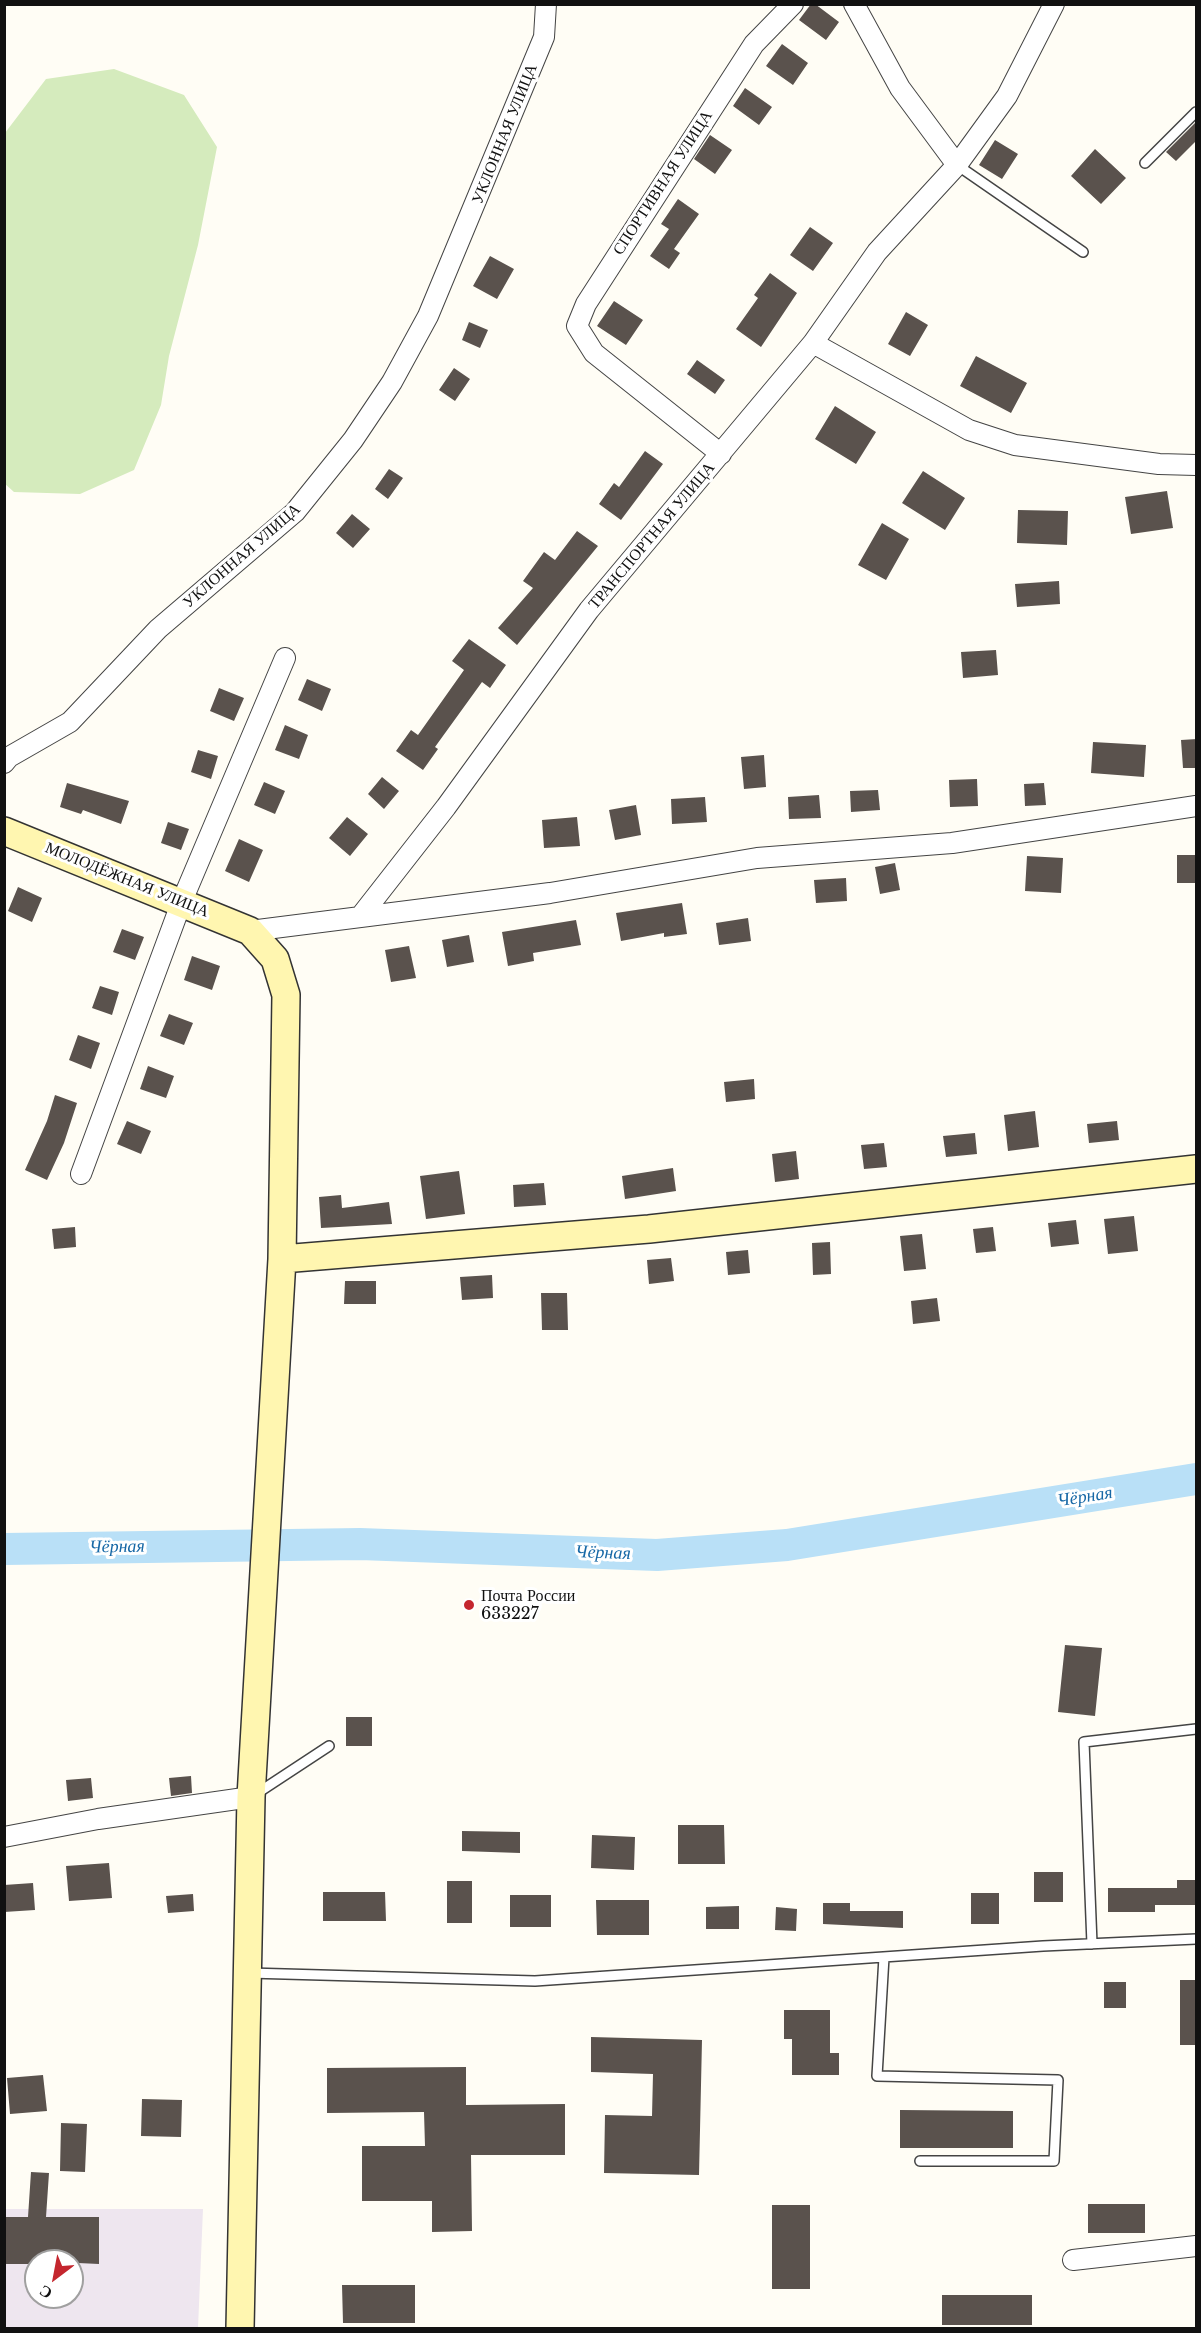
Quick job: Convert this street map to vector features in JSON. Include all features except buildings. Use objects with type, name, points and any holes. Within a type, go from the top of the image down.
[{"type":"street","name":"УКЛОННАЯ УЛИЦА","points":[[4,763],[70,722],[158,629],[295,512],[354,441],[392,382],[432,306],[544,37],[546,4]]},
{"type":"street","name":"СПОРТИВНАЯ УЛИЦА","points":[[721,454],[594,353],[578,326],[592,294],[754,44],[793,4]]},
{"type":"street","points":[[854,4],[900,88],[957,165]]},
{"type":"street","name":"ТРАНСПОРТНАЯ УЛИЦА","points":[[360,917],[446,807],[589,610],[813,343],[877,252],[957,165],[1007,96],[1054,4]]},
{"type":"street","points":[[813,343],[969,430],[1015,445],[1159,464],[1197,465]]},
{"type":"street","points":[[81,1174],[182,901],[285,658]]},
{"type":"street","points":[[250,931],[550,893],[757,858],[952,843],[1197,806]]},
{"type":"street","name":"МОЛОДЁЖНАЯ УЛИЦА","points":[[4,831],[182,901],[250,931]]},
{"type":"street","points":[[240,2328],[251,1797],[282,1259],[286,995],[275,958],[250,931]]},
{"type":"street","points":[[282,1259],[649,1229],[1197,1169]]},
{"type":"street","points":[[4,1837],[98,1819],[251,1797]]},
{"type":"street","points":[[1073,2260],[1197,2247]]},
{"type":"lane","points":[[1145,163],[1197,112]]},
{"type":"lane","points":[[957,165],[1083,252]]},
{"type":"lane","points":[[1092,1944],[1084,1742],[1197,1729]]},
{"type":"lane","points":[[251,1797],[328,1746]]},
{"type":"lane","points":[[247,1973],[535,1981],[884,1957],[1197,1939]]},
{"type":"lane","points":[[884,1957],[877,2076],[1058,2080],[1054,2161],[920,2161]]},
{"type":"shaded area","points":[[5,2209],[203,2209],[198,2328],[5,2328]]},
{"type":"green space","points":[[114,69],[184,95],[217,147],[198,245],[169,356],[161,405],[134,470],[80,494],[14,492],[4,483],[5,133],[46,79]]},
{"type":"waterway","name":"Чёрная","points":[[4,1549],[360,1544],[657,1555],[787,1545],[1196,1479]]},
{"type":"place","name":"Почта России 633227","points":[[469,1605]]}]
